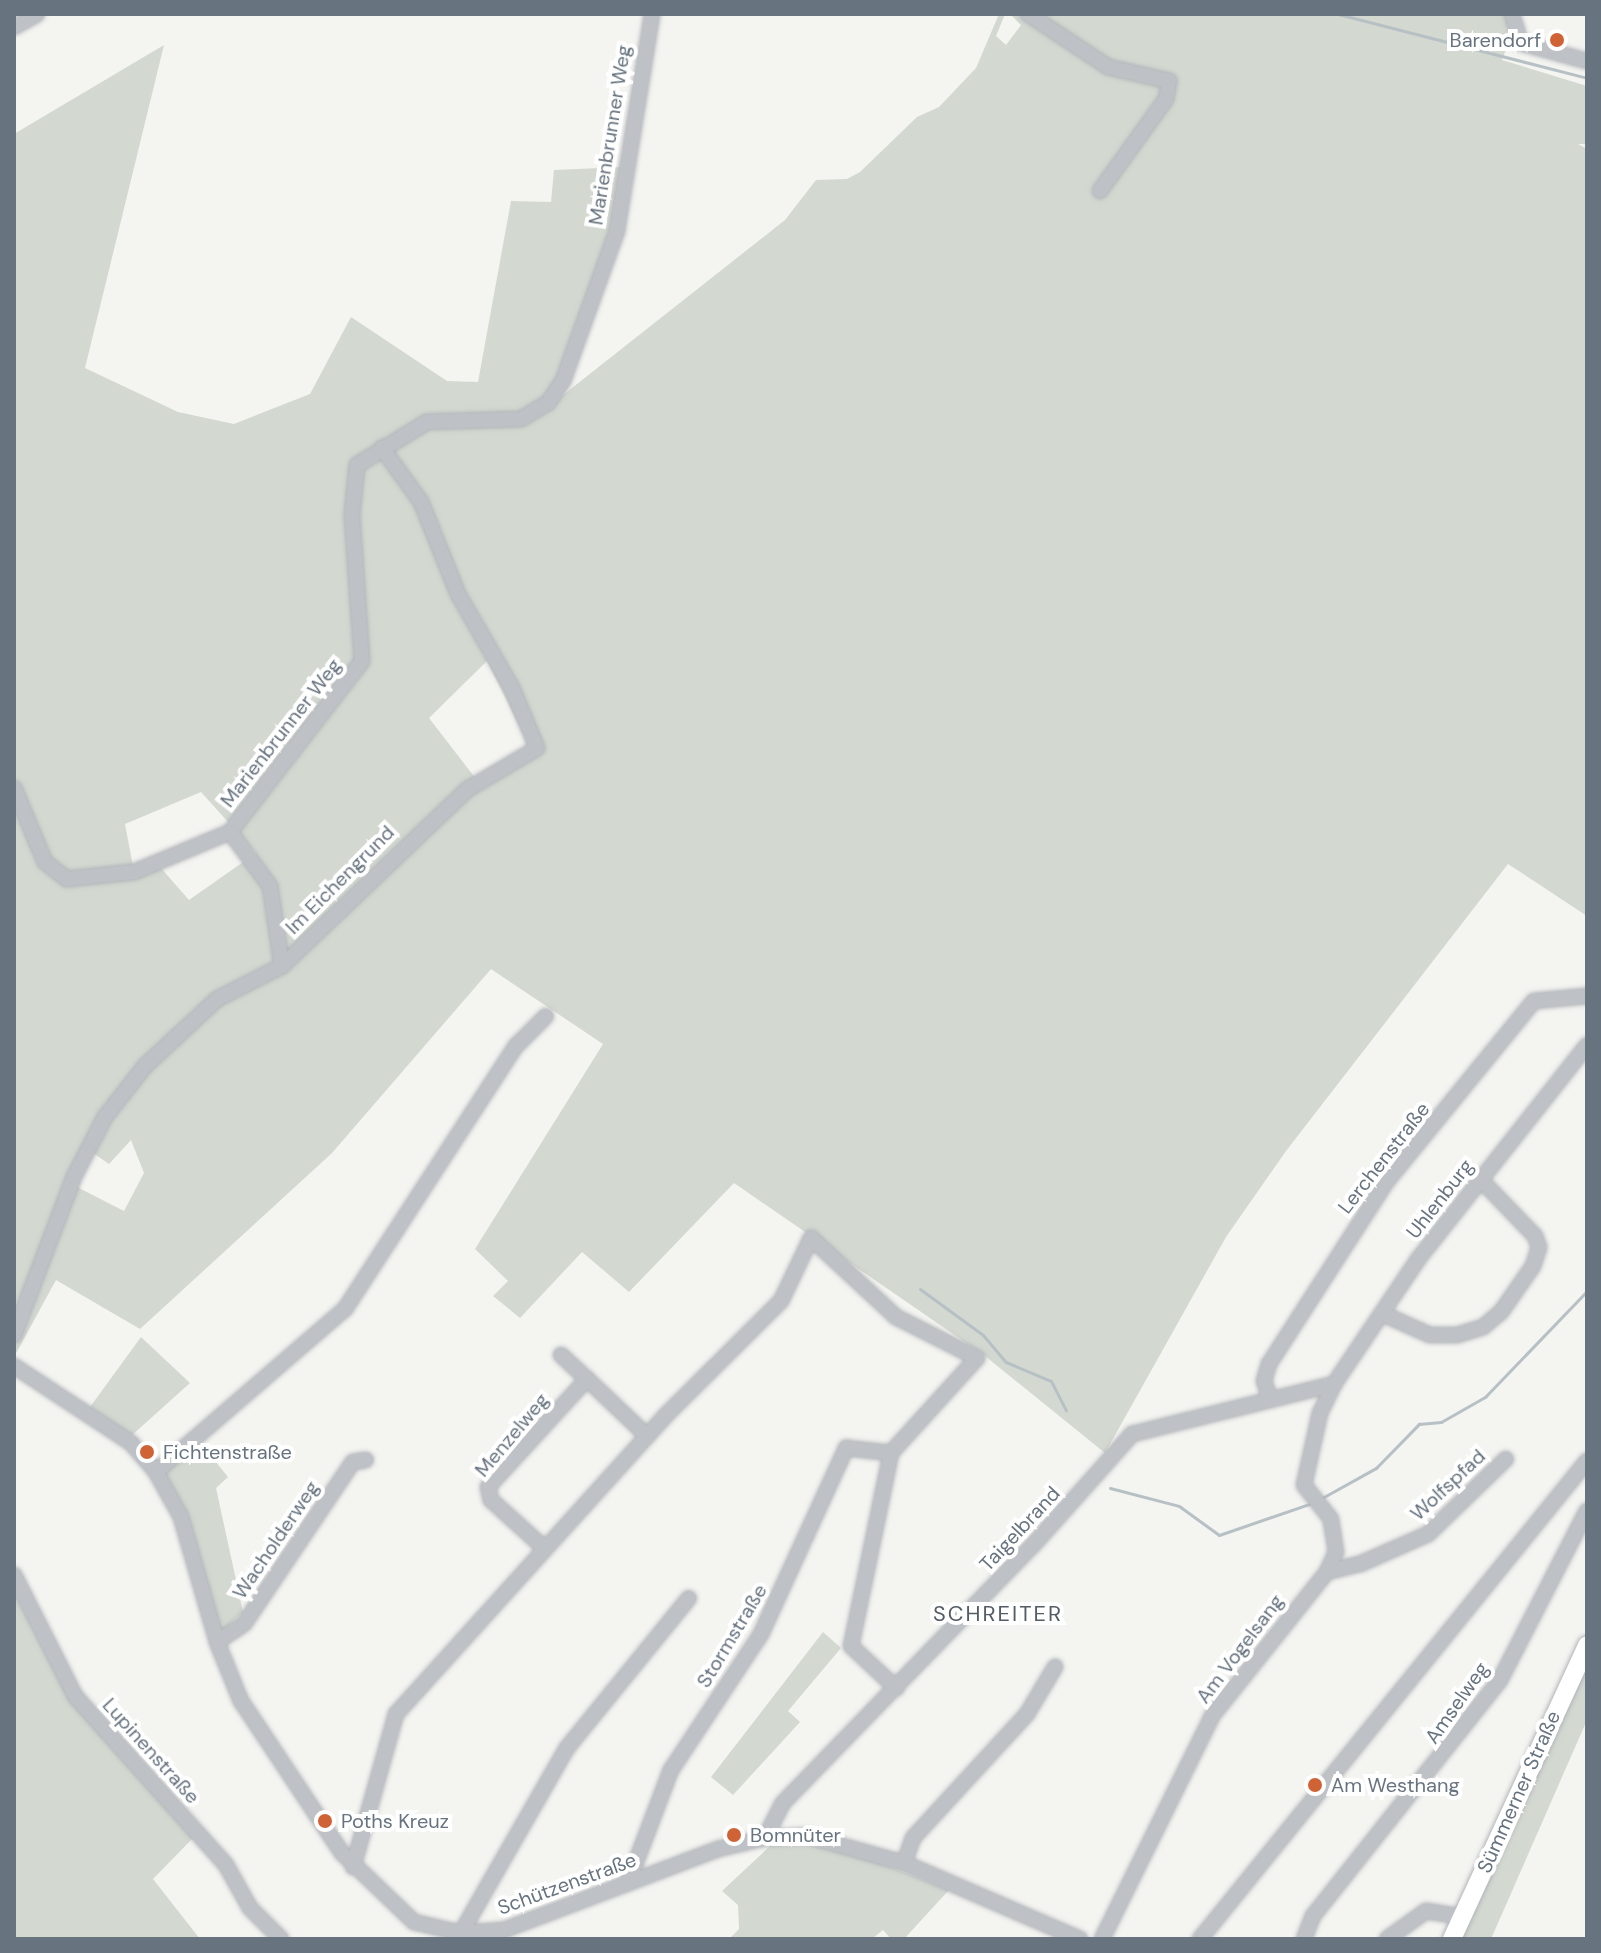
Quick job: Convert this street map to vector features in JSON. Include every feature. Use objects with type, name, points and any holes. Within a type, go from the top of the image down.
[{"type":"main road","name":"Sümmerner Straße","points":[[1452,1939],[1587,1646]]},
{"type":"street","points":[[14,27],[37,14]]},
{"type":"street","name":"Marienbrunner Weg","points":[[14,788],[45,862],[67,879],[134,872],[230,832],[362,661],[352,477],[357,465],[427,422],[521,419],[548,403],[563,381],[617,231],[652,14]]},
{"type":"street","points":[[1512,14],[1515,35],[1528,47],[1587,61]]},
{"type":"street","points":[[1037,17],[1108,67],[1169,81],[1166,99],[1100,191]]},
{"type":"street","name":"Im Eichengrund","points":[[14,1335],[74,1177],[105,1117],[182,1029],[217,999],[282,966],[468,789],[537,748],[512,688],[458,594],[421,502],[382,448]]},
{"type":"street","points":[[230,832],[270,886],[282,966]]},
{"type":"street","name":"Lerchenstraße","points":[[1270,1399],[1264,1381],[1269,1364],[1387,1181],[1534,1001],[1587,996]]},
{"type":"street","points":[[156,1472],[345,1309],[516,1046],[546,1016]]},
{"type":"street","name":"Uhlenburg","points":[[1334,1384],[1480,1179],[1587,1045]]},
{"type":"street","points":[[1383,1314],[1430,1335],[1457,1335],[1483,1327],[1501,1312],[1533,1266],[1539,1247],[1535,1236],[1480,1179]]},
{"type":"street","points":[[353,1867],[396,1714],[647,1436],[781,1301],[811,1238],[896,1317],[977,1358],[891,1453],[851,1646],[896,1688]]},
{"type":"street","points":[[561,1355],[647,1436]]},
{"type":"street","name":"Schützenstraße","points":[[14,1366],[131,1443],[156,1472],[181,1517],[217,1642],[241,1701],[353,1867],[414,1922],[484,1936],[628,1883],[765,1838],[825,1837],[904,1863],[1080,1939]]},
{"type":"street","name":"Menzelweg","points":[[544,1548],[491,1500],[488,1487],[587,1379]]},
{"type":"street","name":"Taigelbrand","points":[[765,1838],[782,1804],[1035,1543],[1132,1434],[1334,1384]]},
{"type":"street","name":"Am Vogelsang","points":[[1102,1939],[1212,1716],[1327,1572],[1337,1538],[1331,1519],[1304,1485],[1320,1413],[1334,1384]]},
{"type":"street","name":"Stormstraße","points":[[628,1883],[671,1770],[761,1634],[846,1448],[891,1453]]},
{"type":"street","name":"Wolfspfad","points":[[1327,1572],[1360,1564],[1428,1534],[1506,1459]]},
{"type":"street","name":"Wacholderweg","points":[[217,1642],[244,1624],[353,1462],[366,1460]]},
{"type":"street","points":[[1200,1939],[1587,1461]]},
{"type":"street","name":"Amselweg","points":[[1304,1939],[1313,1916],[1500,1680],[1587,1511]]},
{"type":"street","name":"Lupinenstraße","points":[[14,1575],[75,1696],[226,1865],[250,1908],[281,1939]]},
{"type":"street","points":[[461,1933],[567,1748],[689,1598]]},
{"type":"street","points":[[904,1863],[913,1838],[1027,1714],[1055,1667]]},
{"type":"street","points":[[1387,1939],[1426,1911],[1462,1917]]},
{"type":"street","points":[[484,1936],[515,1939]]},
{"type":"shaded area","points":[[999,14],[1005,14],[996,36],[1006,45],[1021,25],[1010,14],[1519,14],[1502,60],[1587,86],[1587,144],[1578,144],[1587,149],[1587,916],[1508,864],[1286,1151],[1226,1237],[1105,1453],[985,1356],[734,1183],[629,1292],[582,1252],[520,1318],[493,1296],[508,1281],[475,1249],[603,1044],[491,969],[332,1153],[140,1329],[56,1280],[14,1357],[14,134],[164,45],[85,368],[178,412],[234,424],[310,394],[351,317],[447,381],[478,382],[511,201],[551,202],[554,170],[624,167],[614,223],[558,399],[785,220],[816,180],[847,179],[860,172],[917,117],[939,107],[976,68]],"holes":[[[487,661],[533,754],[483,788],[429,718]],[[201,792],[256,853],[189,900],[161,868],[135,877],[125,824]],[[131,1140],[144,1173],[124,1211],[67,1182],[86,1148],[109,1164]]]},
{"type":"shaded area","points":[[141,1337],[190,1383],[131,1436],[90,1407]]},
{"type":"shaded area","points":[[200,1442],[228,1477],[216,1488],[243,1612],[221,1632],[187,1517],[164,1472]]},
{"type":"shaded area","points":[[14,1591],[68,1696],[194,1837],[153,1879],[200,1939],[14,1939]]},
{"type":"shaded area","points":[[823,1632],[841,1648],[788,1711],[800,1722],[733,1795],[711,1777]]},
{"type":"shaded area","points":[[1587,1665],[1587,1720],[1491,1939],[1457,1939]]},
{"type":"shaded area","points":[[802,1844],[862,1856],[949,1890],[904,1939],[891,1939],[883,1930],[872,1939],[729,1939],[739,1929],[738,1905],[722,1891],[770,1846]]},
{"type":"waterway","points":[[1338,14],[1587,78]]},
{"type":"waterway","points":[[920,1289],[983,1335],[1006,1362],[1051,1381],[1066,1410]]},
{"type":"waterway","points":[[1322,1498],[1376,1468],[1419,1424],[1441,1422],[1485,1397],[1587,1291]]},
{"type":"waterway","points":[[1110,1488],[1179,1506],[1219,1535],[1312,1503]]},
{"type":"place","name":"Barendorf","points":[[1557,40]]},
{"type":"place","name":"Fichtenstraße","points":[[147,1452]]},
{"type":"place","name":"Am Westhang","points":[[1315,1785]]},
{"type":"place","name":"Poths Kreuz","points":[[325,1821]]},
{"type":"place","name":"Bomnüter","points":[[734,1835]]},
{"type":"district","name":"SCHREITER","points":[[998,1614]]}]
